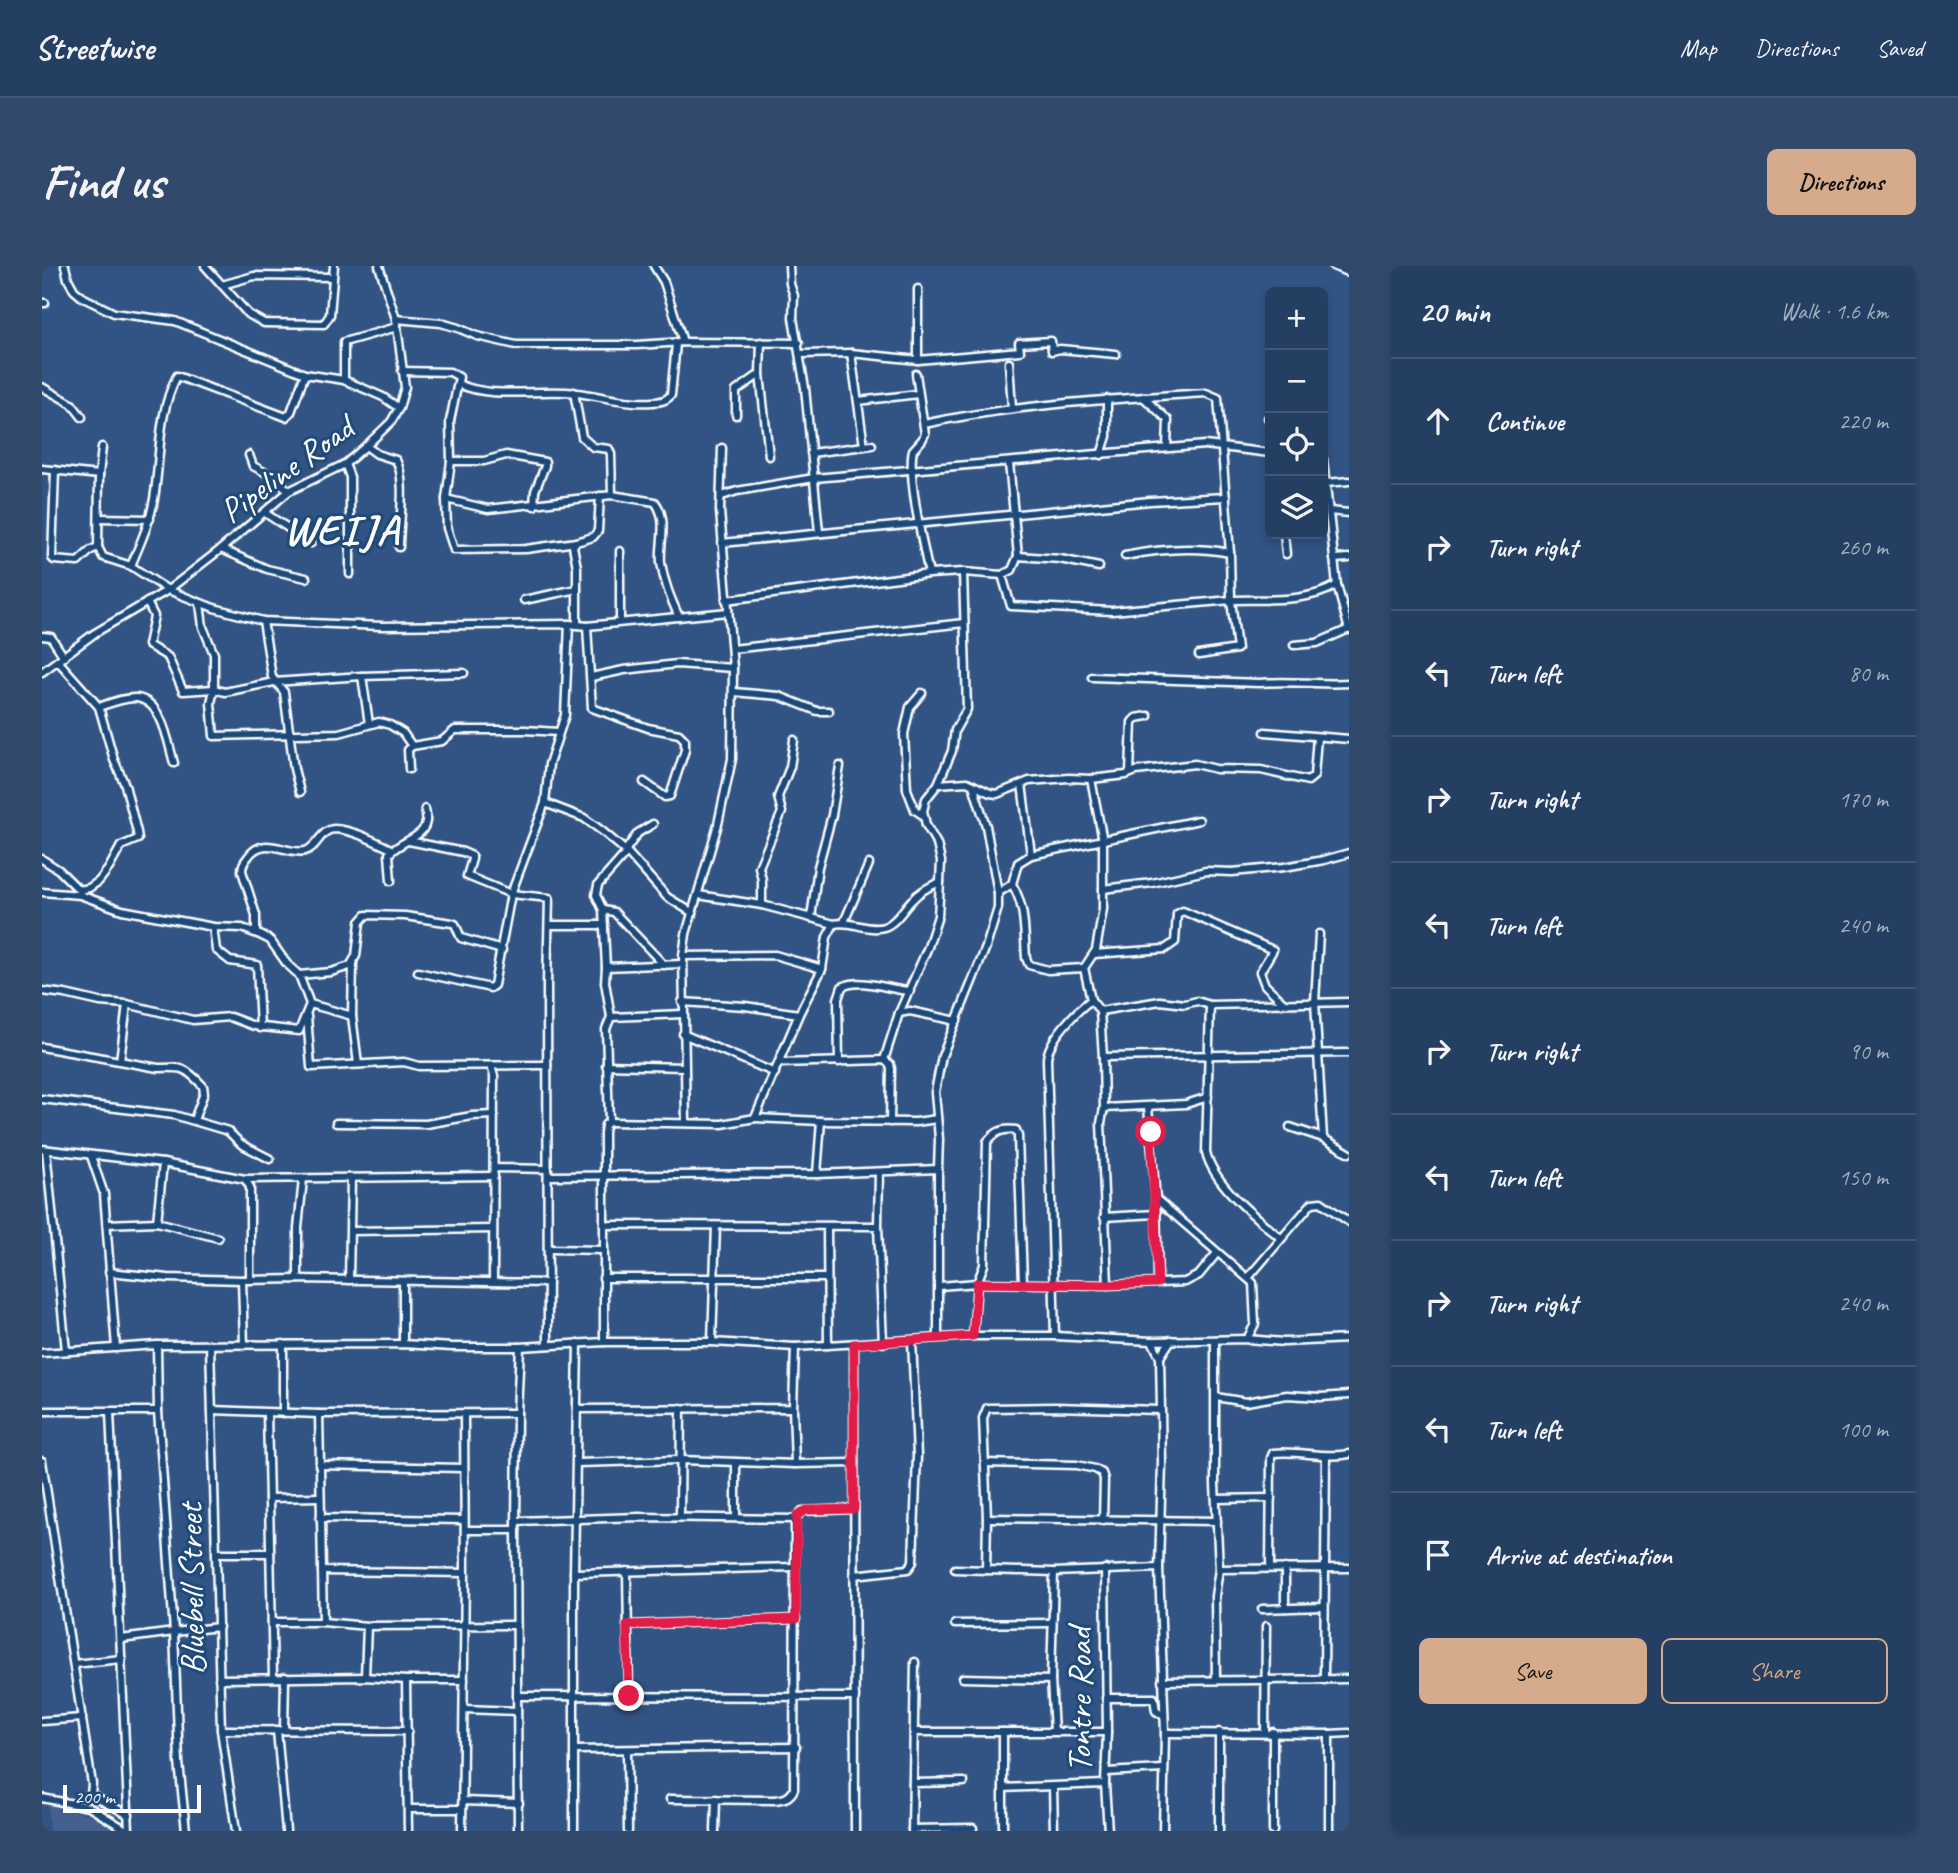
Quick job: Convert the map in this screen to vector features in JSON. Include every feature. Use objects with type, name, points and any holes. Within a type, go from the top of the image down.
[{"type":"street","points":[[65,266],[68,279],[82,297],[114,313],[175,321],[305,374],[344,380],[383,397],[399,408]]},
{"type":"street","points":[[205,266],[248,314],[264,323],[315,326],[324,324],[330,315],[334,266]]},
{"type":"street","name":"Pipeline Road","points":[[42,673],[95,633],[168,590],[289,491],[345,464],[391,422],[399,408],[405,387],[397,323],[379,266]]},
{"type":"street","points":[[458,384],[469,390],[524,394],[574,393],[628,401],[664,401],[671,395],[679,343],[664,282],[654,266]]},
{"type":"street","points":[[789,266],[819,532]]},
{"type":"street","points":[[1334,266],[1349,273]]},
{"type":"street","points":[[222,285],[254,276],[332,277]]},
{"type":"street","points":[[918,289],[918,360]]},
{"type":"street","points":[[344,380],[344,342],[397,323],[449,325],[506,344],[799,343]]},
{"type":"street","points":[[801,354],[851,353],[918,360],[1020,351],[1019,343],[1051,341],[1052,351],[1060,349],[1116,354]]},
{"type":"street","points":[[761,342],[760,374],[769,456]]},
{"type":"street","points":[[851,353],[864,446]]},
{"type":"street","points":[[1009,363],[1012,408]]},
{"type":"street","points":[[402,370],[450,372],[459,377],[450,421],[451,461],[446,499],[447,528],[454,550],[526,549],[593,537],[601,520],[600,496]]},
{"type":"street","points":[[131,566],[150,519],[164,411],[177,376],[286,417],[291,412],[305,374]]},
{"type":"street","points":[[736,415],[736,391],[760,374]]},
{"type":"street","points":[[916,374],[925,434],[912,453],[913,471],[919,525],[929,574]]},
{"type":"street","points":[[42,387],[72,404],[82,417]]},
{"type":"street","points":[[574,393],[582,437],[593,447],[609,449],[611,454],[612,495]]},
{"type":"street","points":[[924,424],[1012,408],[1107,399],[1206,393],[1218,398],[1231,600],[1237,649],[1199,655]]},
{"type":"street","points":[[858,401],[918,394]]},
{"type":"street","points":[[1143,397],[1168,420],[1167,448]]},
{"type":"street","points":[[1101,455],[1107,436],[1107,399]]},
{"type":"street","points":[[811,453],[872,445]]},
{"type":"street","points":[[722,496],[814,478],[1167,448],[1205,445],[1265,452]]},
{"type":"street","points":[[366,446],[377,454],[396,460],[399,466],[399,547]]},
{"type":"street","points":[[102,447],[98,548],[103,557],[131,566],[168,590],[200,603],[263,621],[382,626],[587,626],[728,612]]},
{"type":"street","points":[[685,1124],[682,960],[686,934],[718,824],[732,760],[733,668],[720,511],[722,448]]},
{"type":"street","points":[[249,455],[253,466],[274,477],[289,491]]},
{"type":"street","points":[[451,461],[484,461],[506,455],[545,462],[535,491],[534,506]]},
{"type":"street","points":[[726,600],[929,574],[963,572],[1002,575],[1012,570],[1018,556],[1009,463]]},
{"type":"street","points":[[345,464],[350,477],[350,574]]},
{"type":"street","points":[[42,469],[99,475]]},
{"type":"street","points":[[55,470],[52,558],[78,562],[91,550],[98,548]]},
{"type":"street","points":[[1328,483],[1349,481]]},
{"type":"street","points":[[446,499],[488,509],[534,506],[612,495],[655,502],[662,516],[661,560],[665,584],[679,617]]},
{"type":"street","points":[[722,543],[1150,501],[1226,497]]},
{"type":"street","points":[[1294,645],[1317,643],[1349,629],[1347,611],[1337,585],[1328,502]]},
{"type":"street","points":[[1329,511],[1349,513]]},
{"type":"street","points":[[264,513],[311,543]]},
{"type":"street","points":[[100,517],[150,519]]},
{"type":"street","points":[[1284,539],[1286,554]]},
{"type":"street","points":[[418,972],[490,988],[494,985],[512,894],[545,803],[549,764],[565,715],[577,589],[573,546],[576,542]]},
{"type":"street","points":[[221,549],[267,569],[306,578]]},
{"type":"street","points":[[1125,556],[1162,550],[1214,550],[1230,553]]},
{"type":"street","points":[[620,551],[620,622]]},
{"type":"street","points":[[1018,556],[1060,559],[1099,567]]},
{"type":"street","points":[[1335,559],[1349,558]]},
{"type":"street","points":[[884,1060],[899,1013],[938,916],[941,861],[923,811],[926,799],[938,784],[952,751],[955,730],[967,709],[963,572]]},
{"type":"street","points":[[1002,575],[1010,604],[1014,607],[1112,611],[1300,596],[1321,593],[1337,585]]},
{"type":"street","points":[[524,600],[577,589]]},
{"type":"street","points":[[147,603],[154,616],[148,645],[168,657],[181,689],[192,692],[225,692],[274,682],[464,673]]},
{"type":"street","points":[[200,603],[203,627],[214,654],[214,690],[211,704],[214,736],[339,733],[379,722],[403,733],[412,746]]},
{"type":"street","points":[[263,621],[274,682],[284,692],[294,769],[300,792]]},
{"type":"street","points":[[732,649],[964,623]]},
{"type":"street","points":[[587,626],[592,708],[648,728],[679,734],[685,740],[685,750],[670,796],[665,797],[645,782]]},
{"type":"street","points":[[42,636],[51,637],[61,659],[99,706],[114,760],[125,785],[138,839],[121,846],[99,881],[80,892]]},
{"type":"street","points":[[591,677],[677,664],[733,668]]},
{"type":"street","points":[[362,676],[369,724]]},
{"type":"street","points":[[1092,677],[1259,683],[1286,680],[1349,683]]},
{"type":"street","points":[[733,692],[779,696],[817,711],[829,710]]},
{"type":"street","points":[[922,693],[910,708],[904,734],[907,789],[915,810],[924,816]]},
{"type":"street","points":[[99,706],[129,698],[138,698],[151,705],[160,717],[174,763]]},
{"type":"street","points":[[1130,773],[1132,722],[1136,718],[1148,716]]},
{"type":"street","points":[[409,769],[408,750],[412,746],[442,741],[455,730],[558,732]]},
{"type":"street","points":[[1265,732],[1349,739]]},
{"type":"street","points":[[938,784],[967,782],[997,794],[1022,784],[1060,778],[1091,779],[1195,764],[1216,769],[1261,770],[1308,781],[1314,776],[1317,737]]},
{"type":"street","points":[[762,905],[759,867],[782,812],[779,792],[790,766],[794,740]]},
{"type":"street","points":[[811,918],[818,867],[832,815],[840,766]]},
{"type":"street","points":[[1091,779],[1103,841],[1103,909],[1094,954],[1084,968],[1091,1000],[1100,1012],[1104,1108],[1101,1123],[1108,1285]]},
{"type":"street","points":[[1022,784],[1031,855]]},
{"type":"street","points":[[938,1337],[935,1092],[942,1056],[986,947],[998,908],[998,892],[986,826],[973,785]]},
{"type":"street","points":[[545,803],[583,818],[626,852],[667,897],[693,913]]},
{"type":"street","points":[[391,881],[389,861],[393,850],[424,830],[427,822],[425,808]]},
{"type":"street","points":[[998,892],[1012,884],[1018,863],[1031,855],[1199,820]]},
{"type":"street","points":[[609,1122],[606,1029],[611,1017],[605,982],[603,910],[596,895],[598,885],[638,833],[653,824]]},
{"type":"street","points":[[256,933],[256,915],[242,872],[242,864],[252,851],[264,846],[304,851],[327,830],[356,835],[393,850]]},
{"type":"street","points":[[409,841],[469,855],[472,859],[467,876],[512,894],[549,898],[548,1345]]},
{"type":"street","points":[[1103,889],[1152,883],[1206,871],[1232,872],[1284,867],[1349,853]]},
{"type":"street","points":[[42,859],[60,870],[80,892]]},
{"type":"street","points":[[845,922],[869,864]]},
{"type":"street","points":[[698,895],[762,905],[834,924],[845,922],[877,928],[893,922],[913,899],[940,882]]},
{"type":"street","points":[[1012,884],[1024,911],[1029,965],[1048,970],[1084,968]]},
{"type":"street","points":[[42,892],[80,892],[122,910],[256,933],[270,940],[287,964],[299,975],[310,1004],[299,1031],[260,1028],[230,1017],[193,1020],[127,1004],[42,992]]},
{"type":"street","points":[[603,910],[614,912],[664,965]]},
{"type":"street","points":[[1094,954],[1165,949],[1175,942],[1177,914],[1182,911],[1273,950],[1260,972],[1265,985],[1283,1002]]},
{"type":"street","points":[[299,975],[346,969],[356,957],[360,922],[363,917],[370,915],[405,916],[452,923],[461,938],[502,950]]},
{"type":"street","points":[[755,1118],[822,969],[827,937],[834,924]]},
{"type":"street","points":[[550,925],[604,925]]},
{"type":"street","points":[[213,927],[216,950],[230,961],[257,965],[260,1028]]},
{"type":"street","points":[[1319,934],[1315,1002],[1323,1138]]},
{"type":"street","points":[[606,967],[664,965],[682,960],[775,955],[822,969]]},
{"type":"street","points":[[353,962],[352,1016],[358,1064]]},
{"type":"street","points":[[839,1062],[838,999],[842,987],[849,984],[874,985],[910,991]]},
{"type":"street","points":[[1055,1336],[1046,1094],[1047,1052],[1075,1013],[1091,1000]]},
{"type":"street","points":[[1100,1012],[1160,1001],[1185,1004],[1196,1001],[1210,1005],[1349,1002]]},
{"type":"street","points":[[682,1002],[745,1006],[800,1014]]},
{"type":"street","points":[[120,1061],[127,1004]]},
{"type":"street","points":[[310,1004],[352,1016]]},
{"type":"street","points":[[1210,1005],[1206,1153],[1209,1164],[1244,1208],[1281,1238]]},
{"type":"street","points":[[899,1013],[910,1012],[957,1021]]},
{"type":"street","points":[[611,1017],[683,1014]]},
{"type":"street","points":[[307,1016],[311,1067],[404,1062],[419,1066],[547,1065]]},
{"type":"street","points":[[682,1034],[775,1073]]},
{"type":"street","points":[[42,1047],[163,1068],[183,1068],[203,1086],[204,1093],[194,1120]]},
{"type":"street","points":[[1103,1057],[1349,1053]]},
{"type":"street","points":[[780,1063],[884,1060],[890,1064],[891,1069],[890,1122]]},
{"type":"street","points":[[606,1065],[684,1067]]},
{"type":"street","points":[[491,1066],[494,1076],[493,1282]]},
{"type":"street","points":[[1104,1108],[1186,1104],[1208,1097]]},
{"type":"street","points":[[42,1099],[174,1115],[194,1120],[229,1131],[242,1144],[270,1159]]},
{"type":"street","points":[[1148,1107],[1156,1199],[1158,1283]]},
{"type":"street","points":[[336,1123],[426,1124],[494,1115]]},
{"type":"street","points":[[604,1342],[604,1133],[605,1125],[609,1122],[722,1124],[755,1118],[890,1122],[937,1119]]},
{"type":"street","points":[[817,1174],[821,1121]]},
{"type":"street","points":[[1290,1127],[1323,1138],[1349,1153]]},
{"type":"street","points":[[973,1336],[977,1283],[984,1265],[987,1142],[998,1130],[1012,1129],[1018,1132],[1023,1283]]},
{"type":"street","points":[[65,1351],[44,1149],[163,1163],[245,1179],[494,1172],[817,1174],[938,1169]]},
{"type":"street","points":[[91,1156],[104,1194],[116,1348]]},
{"type":"street","points":[[157,1222],[163,1163]]},
{"type":"street","points":[[879,1172],[878,1226],[883,1343]]},
{"type":"street","points":[[299,1279],[298,1228],[303,1178]]},
{"type":"street","points":[[349,1280],[351,1178]]},
{"type":"street","points":[[244,1345],[250,1187],[245,1179]]},
{"type":"street","points":[[1156,1199],[1254,1286],[1255,1324],[1247,1339]]},
{"type":"street","points":[[1248,1278],[1310,1204],[1321,1202],[1349,1222]]},
{"type":"street","points":[[1104,1217],[1156,1214]]},
{"type":"street","points":[[107,1224],[157,1222],[218,1238]]},
{"type":"street","points":[[604,1225],[878,1226]]},
{"type":"street","points":[[712,1342],[716,1226]]},
{"type":"street","points":[[827,1227],[828,1345]]},
{"type":"street","points":[[351,1231],[494,1228]]},
{"type":"street","points":[[548,1249],[604,1250]]},
{"type":"street","points":[[939,1286],[977,1283],[1108,1285],[1191,1280],[1199,1275],[1217,1253]]},
{"type":"street","points":[[109,1272],[246,1280],[548,1283]]},
{"type":"street","points":[[603,1278],[827,1278]]},
{"type":"street","points":[[403,1282],[404,1344]]},
{"type":"street","points":[[1255,1324],[1265,1339]]},
{"type":"street","points":[[42,1353],[157,1345],[404,1344],[520,1347],[604,1342],[712,1342],[795,1347],[973,1336],[1055,1336],[1152,1341],[1265,1339],[1284,1342],[1349,1339]]},
{"type":"street","points":[[854,1575],[908,1569],[913,1562],[917,1456],[912,1340]]},
{"type":"street","points":[[1160,1357],[1171,1340]]},
{"type":"street","points":[[1215,1340],[1219,1569],[1215,1595],[1216,1679]]},
{"type":"street","points":[[1152,1341],[1160,1357],[1162,1463],[1159,1568],[1165,1734],[1163,1831]]},
{"type":"street","points":[[574,1831],[574,1573],[578,1343]]},
{"type":"street","points":[[854,1344],[855,1831]]},
{"type":"street","points":[[157,1345],[158,1411],[174,1632],[179,1762],[186,1831]]},
{"type":"street","name":"Bluebell Street","points":[[210,1345],[221,1730],[236,1831]]},
{"type":"street","points":[[283,1345],[283,1413]]},
{"type":"street","points":[[518,1831],[516,1521],[520,1347]]},
{"type":"street","points":[[795,1347],[795,1464]]},
{"type":"street","points":[[1216,1397],[1246,1402],[1287,1395],[1349,1395]]},
{"type":"street","points":[[986,1570],[984,1410],[991,1407],[1159,1410]]},
{"type":"street","points":[[680,1517],[681,1408]]},
{"type":"street","points":[[577,1409],[793,1408]]},
{"type":"street","points":[[212,1410],[318,1414],[517,1413]]},
{"type":"street","points":[[42,1411],[158,1411]]},
{"type":"street","points":[[110,1412],[129,1831]]},
{"type":"street","points":[[267,1413],[273,1677]]},
{"type":"street","points":[[318,1414],[323,1622]]},
{"type":"street","points":[[462,1831],[464,1414]]},
{"type":"street","points":[[1270,1568],[1270,1458],[1273,1453],[1312,1453],[1326,1456],[1349,1454]]},
{"type":"street","points":[[1324,1679],[1326,1456]]},
{"type":"street","points":[[577,1463],[681,1460],[854,1463]]},
{"type":"street","points":[[42,1461],[92,1784],[89,1807]]},
{"type":"street","points":[[736,1462],[736,1518]]},
{"type":"street","points":[[985,1464],[1077,1465],[1095,1469],[1102,1473],[1104,1479],[1103,1520]]},
{"type":"street","points":[[319,1465],[463,1468]]},
{"type":"street","points":[[269,1498],[320,1497]]},
{"type":"street","points":[[1216,1499],[1271,1498]]},
{"type":"street","points":[[670,1799],[774,1800],[788,1797],[794,1789],[795,1519],[802,1511],[854,1509]]},
{"type":"street","points":[[516,1521],[680,1517],[795,1519]]},
{"type":"street","points":[[320,1518],[464,1520]]},
{"type":"street","points":[[987,1518],[1217,1521]]},
{"type":"street","points":[[465,1530],[516,1530]]},
{"type":"street","points":[[217,1553],[270,1553]]},
{"type":"street","points":[[574,1573],[795,1567]]},
{"type":"street","points":[[955,1569],[1054,1572],[1159,1568]]},
{"type":"street","points":[[1284,1568],[1285,1608]]},
{"type":"street","points":[[1219,1569],[1349,1568]]},
{"type":"street","name":"Tontre Road","points":[[1105,1569],[1105,1784],[1108,1831]]},
{"type":"street","points":[[322,1571],[465,1573]]},
{"type":"street","points":[[627,1571],[629,1696]]},
{"type":"street","points":[[1054,1572],[1051,1623],[1054,1731]]},
{"type":"street","points":[[1262,1609],[1323,1606]]},
{"type":"street","points":[[627,1625],[796,1619]]},
{"type":"street","points":[[272,1622],[323,1622],[366,1626],[516,1625]]},
{"type":"street","points":[[955,1625],[1051,1623]]},
{"type":"street","points":[[365,1676],[366,1626]]},
{"type":"street","points":[[1266,1626],[1273,1831]]},
{"type":"street","points":[[121,1639],[219,1627]]},
{"type":"street","points":[[74,1664],[122,1659]]},
{"type":"street","points":[[915,1662],[912,1830],[973,1828]]},
{"type":"street","points":[[219,1679],[365,1676],[464,1681]]},
{"type":"street","points":[[285,1677],[280,1730],[286,1831]]},
{"type":"street","points":[[963,1678],[1051,1680]]},
{"type":"street","points":[[1162,1681],[1349,1679]]},
{"type":"street","points":[[406,1680],[408,1831]]},
{"type":"street","points":[[517,1696],[855,1697]]},
{"type":"street","points":[[1106,1698],[1154,1698],[1156,1713],[1164,1716]]},
{"type":"street","points":[[464,1709],[517,1711]]},
{"type":"street","points":[[42,1721],[82,1718]]},
{"type":"street","points":[[221,1730],[408,1731]]},
{"type":"street","points":[[1003,1731],[1003,1831]]},
{"type":"street","points":[[914,1732],[1107,1732]]},
{"type":"street","points":[[1219,1732],[1219,1831]]},
{"type":"street","points":[[1165,1734],[1349,1733]]},
{"type":"street","points":[[1329,1734],[1329,1831]]},
{"type":"street","points":[[575,1750],[796,1747]]},
{"type":"street","points":[[627,1750],[628,1831]]},
{"type":"street","points":[[1106,1772],[1163,1769]]},
{"type":"street","points":[[913,1783],[964,1782]]},
{"type":"street","points":[[1003,1788],[1105,1784]]},
{"type":"street","points":[[1053,1787],[1054,1831]]},
{"type":"street","points":[[91,1795],[129,1815]]},
{"type":"street","points":[[42,1798],[89,1807],[129,1831]]},
{"type":"street","points":[[715,1831],[716,1799]]},
{"type":"street","points":[[463,1801],[519,1803]]},
{"type":"street","points":[[409,1809],[463,1809]]},
{"type":"shaded area","points":[[48,1804],[96,1817],[116,1831],[49,1831]]},
{"type":"district","name":"WEIJA","points":[[342,529]]},
{"type":"route","points":[[629,1696],[627,1625],[796,1619],[797,1515],[807,1510],[854,1509],[854,1344],[973,1336],[978,1300],[977,1283],[1158,1283],[1151,1132]]}]
